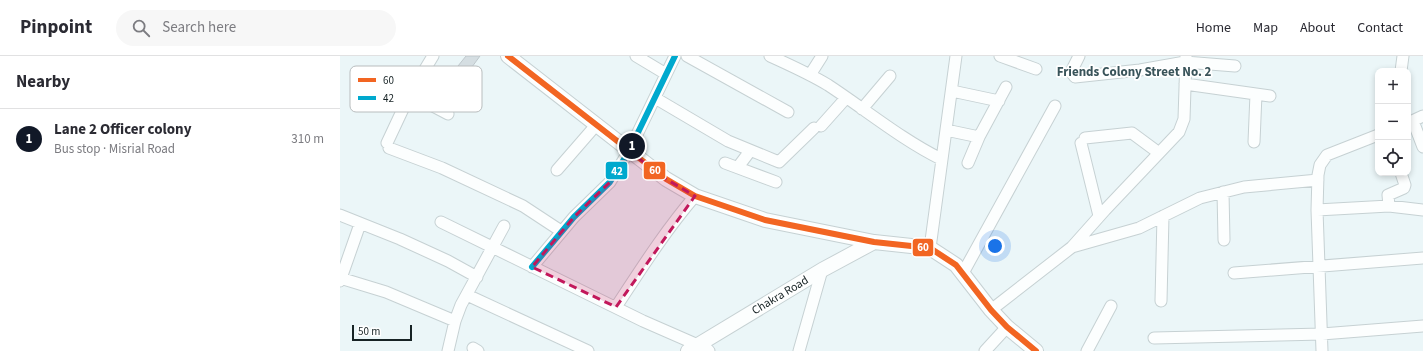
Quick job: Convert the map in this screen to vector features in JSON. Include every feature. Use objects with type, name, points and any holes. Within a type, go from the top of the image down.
[{"type":"main road","points":[[508,56],[666,179],[695,196],[765,220],[874,242],[930,248],[956,265],[991,310],[1007,327],[1036,351]]},
{"type":"main road","name":"Chakra Road","points":[[698,349],[822,270],[874,242]]},
{"type":"street","points":[[427,66],[433,56]]},
{"type":"street","points":[[636,56],[666,74]]},
{"type":"street","points":[[532,267],[574,217],[610,182],[630,151],[675,56]]},
{"type":"street","points":[[687,56],[788,112]]},
{"type":"street","points":[[770,56],[810,75],[927,152],[941,159]]},
{"type":"street","points":[[810,75],[822,56]]},
{"type":"street","points":[[930,248],[956,56]]},
{"type":"street","points":[[1000,56],[1014,58],[1036,69]]},
{"type":"street","points":[[1079,56],[1071,72],[1075,77],[1140,70],[1186,59],[1235,66]]},
{"type":"street","points":[[1401,68],[1403,56]]},
{"type":"street","points":[[991,310],[1072,247],[1099,216],[1179,132],[1184,119],[1186,59]]},
{"type":"street","points":[[862,109],[890,76]]},
{"type":"street","points":[[1185,84],[1270,96]]},
{"type":"street","points":[[968,163],[979,137],[1006,87]]},
{"type":"street","points":[[952,91],[999,101]]},
{"type":"street","points":[[1254,142],[1256,94]]},
{"type":"street","points":[[654,98],[722,138],[779,162],[846,98]]},
{"type":"street","points":[[963,273],[1055,106]]},
{"type":"street","points":[[402,112],[388,146],[442,168],[523,206],[562,231]]},
{"type":"street","points":[[444,112],[448,114]]},
{"type":"street","points":[[1415,120],[1423,147]]},
{"type":"street","points":[[557,170],[597,124]]},
{"type":"street","points":[[946,130],[979,137]]},
{"type":"street","points":[[1099,216],[1083,141],[1132,133],[1159,153]]},
{"type":"street","points":[[1322,351],[1317,210],[1320,165],[1327,154],[1375,136]]},
{"type":"street","points":[[738,167],[750,151]]},
{"type":"street","points":[[725,163],[776,182]]},
{"type":"street","points":[[1389,206],[1388,195],[1404,188],[1405,185],[1403,176]]},
{"type":"street","points":[[1072,247],[1139,228],[1200,198],[1222,192],[1244,187],[1318,180]]},
{"type":"street","points":[[1222,192],[1224,240]]},
{"type":"street","points":[[616,307],[680,214],[695,196]]},
{"type":"street","points":[[1317,210],[1389,206],[1423,210]]},
{"type":"street","points":[[340,215],[360,224],[400,238],[477,277]]},
{"type":"street","points":[[1161,301],[1163,216]]},
{"type":"street","points":[[441,222],[616,307],[698,349]]},
{"type":"street","points":[[360,224],[340,279],[386,292],[455,321]]},
{"type":"street","points":[[448,351],[455,321],[467,295],[504,226]]},
{"type":"street","points":[[1234,273],[1423,258]]},
{"type":"street","points":[[799,351],[822,270]]},
{"type":"street","points":[[467,295],[588,351]]},
{"type":"street","points":[[1087,351],[1112,306]]},
{"type":"street","points":[[1154,338],[1322,334],[1423,326]]},
{"type":"street","points":[[985,351],[1007,327]]},
{"type":"highlighted area","points":[[629,151],[666,179],[695,196],[616,307],[532,267],[574,217],[610,182]]},
{"type":"building","points":[[466,56],[480,56],[473,66],[458,66]]},
{"type":"transit line","name":"60","points":[[508,56],[666,179],[695,196],[765,220],[874,242],[930,248],[956,265],[991,310],[1007,327],[1036,351]]},
{"type":"transit line","name":"42","points":[[532,267],[574,217],[610,182],[629,151],[675,56]]},
{"type":"place","name":"Lane 2 Officer colony","points":[[632,146]]},
{"type":"district","name":"Friends Colony Street No. 2","points":[[1134,71]]}]
